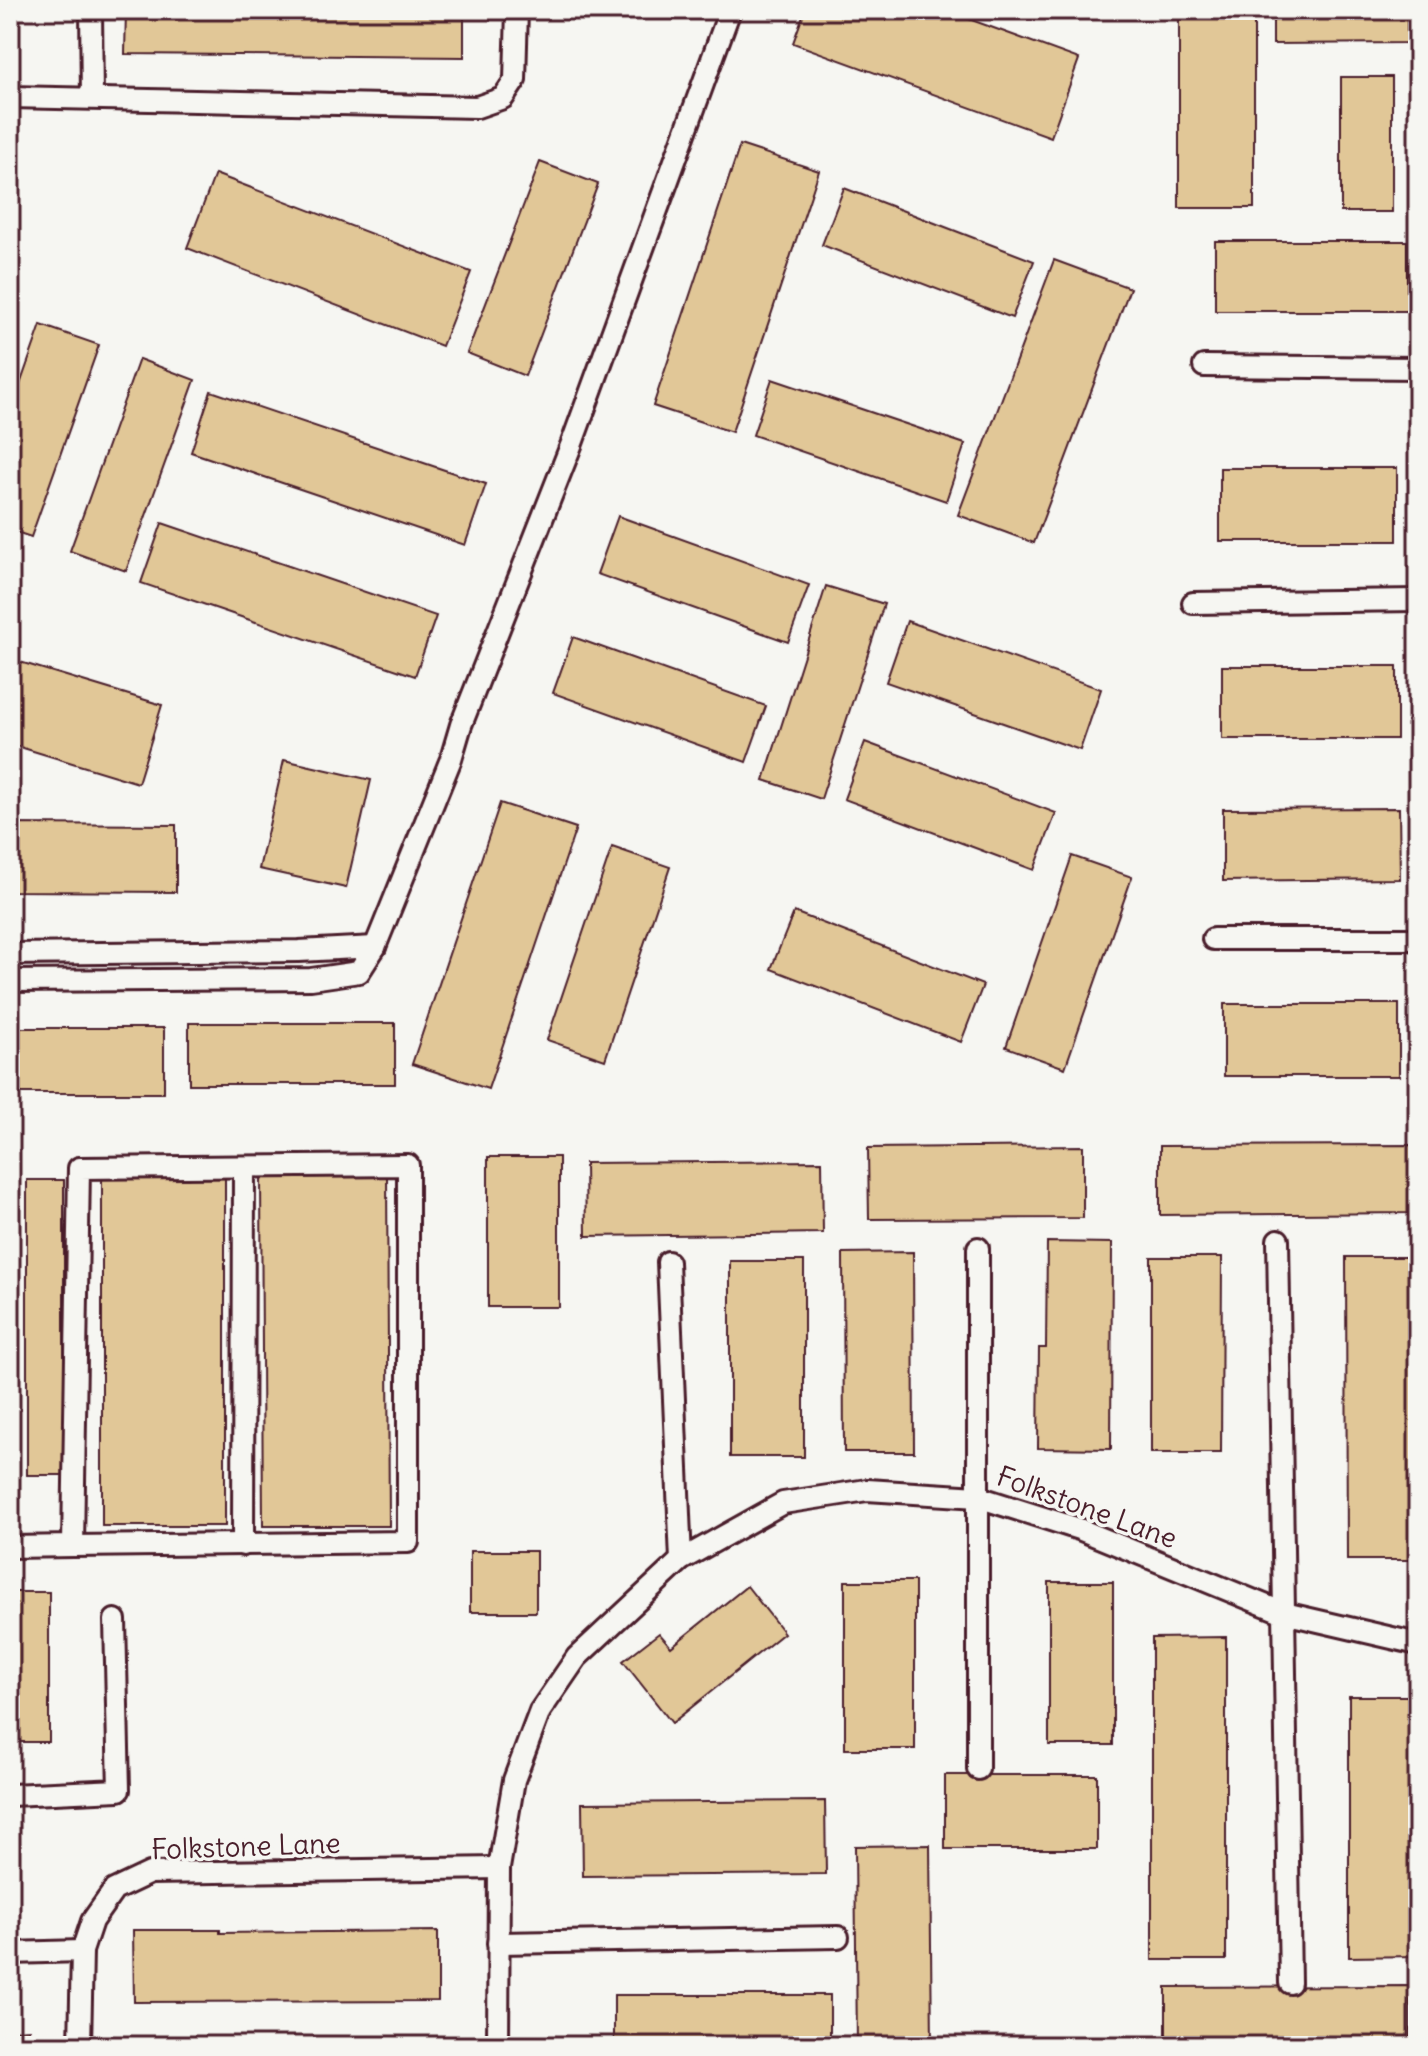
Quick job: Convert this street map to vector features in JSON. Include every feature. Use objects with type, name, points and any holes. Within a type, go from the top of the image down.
[{"type":"lane","points":[[91,10],[92,98]]},
{"type":"lane","points":[[10,97],[477,107],[503,98],[515,80],[517,10]]},
{"type":"lane","points":[[10,981],[311,979],[359,972],[375,947],[451,759],[461,725],[572,443],[730,10]]},
{"type":"lane","points":[[1204,366],[1418,368]]},
{"type":"lane","points":[[1193,603],[1418,600]]},
{"type":"lane","points":[[1213,939],[1418,939]]},
{"type":"lane","points":[[10,954],[299,951],[375,947]]},
{"type":"lane","points":[[10,1547],[408,1542],[408,1165],[79,1168],[73,1546]]},
{"type":"lane","points":[[243,1545],[244,1167]]},
{"type":"lane","points":[[1278,1240],[1290,1983]]},
{"type":"lane","points":[[978,1248],[978,1769]]},
{"type":"lane","points":[[668,1262],[681,1560]]},
{"type":"lane","name":"Folkstone Lane","points":[[498,2046],[499,1868],[514,1780],[540,1711],[577,1657],[681,1560],[783,1503],[867,1490],[978,1497],[1079,1529],[1284,1613],[1418,1644]]},
{"type":"lane","points":[[10,1795],[119,1790],[115,1620]]},
{"type":"lane","name":"Folkstone Lane","points":[[80,2046],[82,1951],[92,1921],[114,1890],[150,1873],[499,1868]]},
{"type":"lane","points":[[498,1943],[838,1937]]},
{"type":"lane","points":[[10,1953],[82,1951]]},
{"type":"building","points":[[126,10],[464,10],[464,57],[125,54]]},
{"type":"building","points":[[805,10],[944,10],[1079,59],[1051,137],[793,43]]},
{"type":"building","points":[[1179,10],[1254,10],[1254,208],[1179,208]]},
{"type":"building","points":[[1273,10],[1407,10],[1407,43],[1273,44]]},
{"type":"building","points":[[1341,77],[1392,77],[1392,212],[1341,212]]},
{"type":"building","points":[[740,145],[819,171],[732,432],[653,406]]},
{"type":"building","points":[[540,162],[598,184],[525,376],[467,353]]},
{"type":"building","points":[[215,174],[471,272],[442,346],[187,248]]},
{"type":"building","points":[[844,188],[1034,261],[1012,318],[822,245]]},
{"type":"building","points":[[1215,241],[1407,241],[1407,311],[1215,311]]},
{"type":"building","points":[[1054,260],[1130,288],[1034,543],[958,515]]},
{"type":"building","points":[[41,325],[99,345],[31,537],[10,530],[10,413]]},
{"type":"building","points":[[139,359],[195,380],[126,571],[70,551]]},
{"type":"building","points":[[772,379],[965,444],[946,501],[753,435]]},
{"type":"building","points":[[211,391],[486,484],[465,545],[191,452]]},
{"type":"building","points":[[1220,468],[1397,468],[1397,541],[1220,541]]},
{"type":"building","points":[[618,516],[809,585],[788,642],[597,574]]},
{"type":"building","points":[[162,523],[436,616],[415,676],[141,583]]},
{"type":"building","points":[[826,586],[884,604],[821,799],[764,780]]},
{"type":"building","points":[[907,621],[1101,689],[1080,750],[886,682]]},
{"type":"building","points":[[573,637],[766,706],[746,762],[553,693]]},
{"type":"building","points":[[10,659],[162,705],[138,783],[10,744]]},
{"type":"building","points":[[1222,666],[1397,666],[1397,739],[1222,739]]},
{"type":"building","points":[[865,742],[1056,813],[1034,870],[844,799]]},
{"type":"building","points":[[284,760],[371,780],[346,888],[259,869]]},
{"type":"building","points":[[500,803],[576,828],[488,1089],[412,1064]]},
{"type":"building","points":[[1399,808],[1400,879],[1223,881],[1223,809]]},
{"type":"building","points":[[10,824],[176,825],[176,892],[10,891]]},
{"type":"building","points":[[612,847],[670,867],[605,1060],[547,1040]]},
{"type":"building","points":[[1072,856],[1132,877],[1065,1068],[1006,1047]]},
{"type":"building","points":[[794,912],[983,985],[961,1042],[771,969]]},
{"type":"building","points":[[1224,1004],[1399,1004],[1399,1076],[1224,1076]]},
{"type":"building","points":[[189,1023],[395,1023],[395,1084],[189,1084]]},
{"type":"building","points":[[10,1028],[164,1028],[164,1093],[10,1093]]},
{"type":"building","points":[[1413,1145],[1413,1213],[1160,1215],[1160,1146]]},
{"type":"building","points":[[1083,1146],[1083,1218],[869,1219],[868,1148]]},
{"type":"building","points":[[488,1157],[559,1157],[559,1307],[488,1307]]},
{"type":"building","points":[[822,1161],[823,1233],[586,1236],[585,1163]]},
{"type":"building","points":[[261,1175],[387,1175],[389,1526],[263,1526]]},
{"type":"building","points":[[102,1177],[225,1177],[225,1526],[102,1526]]},
{"type":"building","points":[[27,1180],[64,1180],[64,1475],[27,1475]]},
{"type":"building","points":[[1047,1242],[1112,1243],[1111,1449],[1038,1448],[1039,1348],[1046,1348]]},
{"type":"building","points":[[913,1252],[914,1452],[844,1452],[843,1253]]},
{"type":"building","points":[[1151,1257],[1222,1257],[1221,1453],[1151,1453]]},
{"type":"building","points":[[1346,1257],[1417,1257],[1418,1560],[1347,1560]]},
{"type":"building","points":[[730,1261],[804,1261],[804,1457],[730,1457]]},
{"type":"building","points":[[470,1551],[536,1551],[536,1612],[470,1612]]},
{"type":"building","points":[[845,1581],[915,1581],[915,1749],[845,1749]]},
{"type":"building","points":[[1049,1582],[1113,1582],[1113,1745],[1049,1745]]},
{"type":"building","points":[[747,1586],[784,1633],[672,1723],[623,1661],[659,1633],[671,1647]]},
{"type":"building","points":[[10,1592],[49,1592],[49,1742],[10,1742]]},
{"type":"building","points":[[1226,1637],[1226,1960],[1152,1960],[1152,1638]]},
{"type":"building","points":[[1349,1696],[1418,1696],[1418,1956],[1349,1957]]},
{"type":"building","points":[[945,1775],[1097,1775],[1097,1849],[945,1849]]},
{"type":"building","points":[[825,1801],[826,1874],[583,1876],[582,1803]]},
{"type":"building","points":[[930,1845],[932,2046],[857,2046],[855,1846]]},
{"type":"building","points":[[133,1930],[220,1930],[220,1933],[438,1931],[438,2001],[134,2002]]},
{"type":"building","points":[[1410,1986],[1410,2046],[1166,2046],[1166,1987]]},
{"type":"building","points":[[614,1995],[830,1995],[830,2046],[614,2046]]},
{"type":"building","points":[[10,2010],[13,2010],[14,2030],[29,2029],[29,2046],[10,2046]]}]
